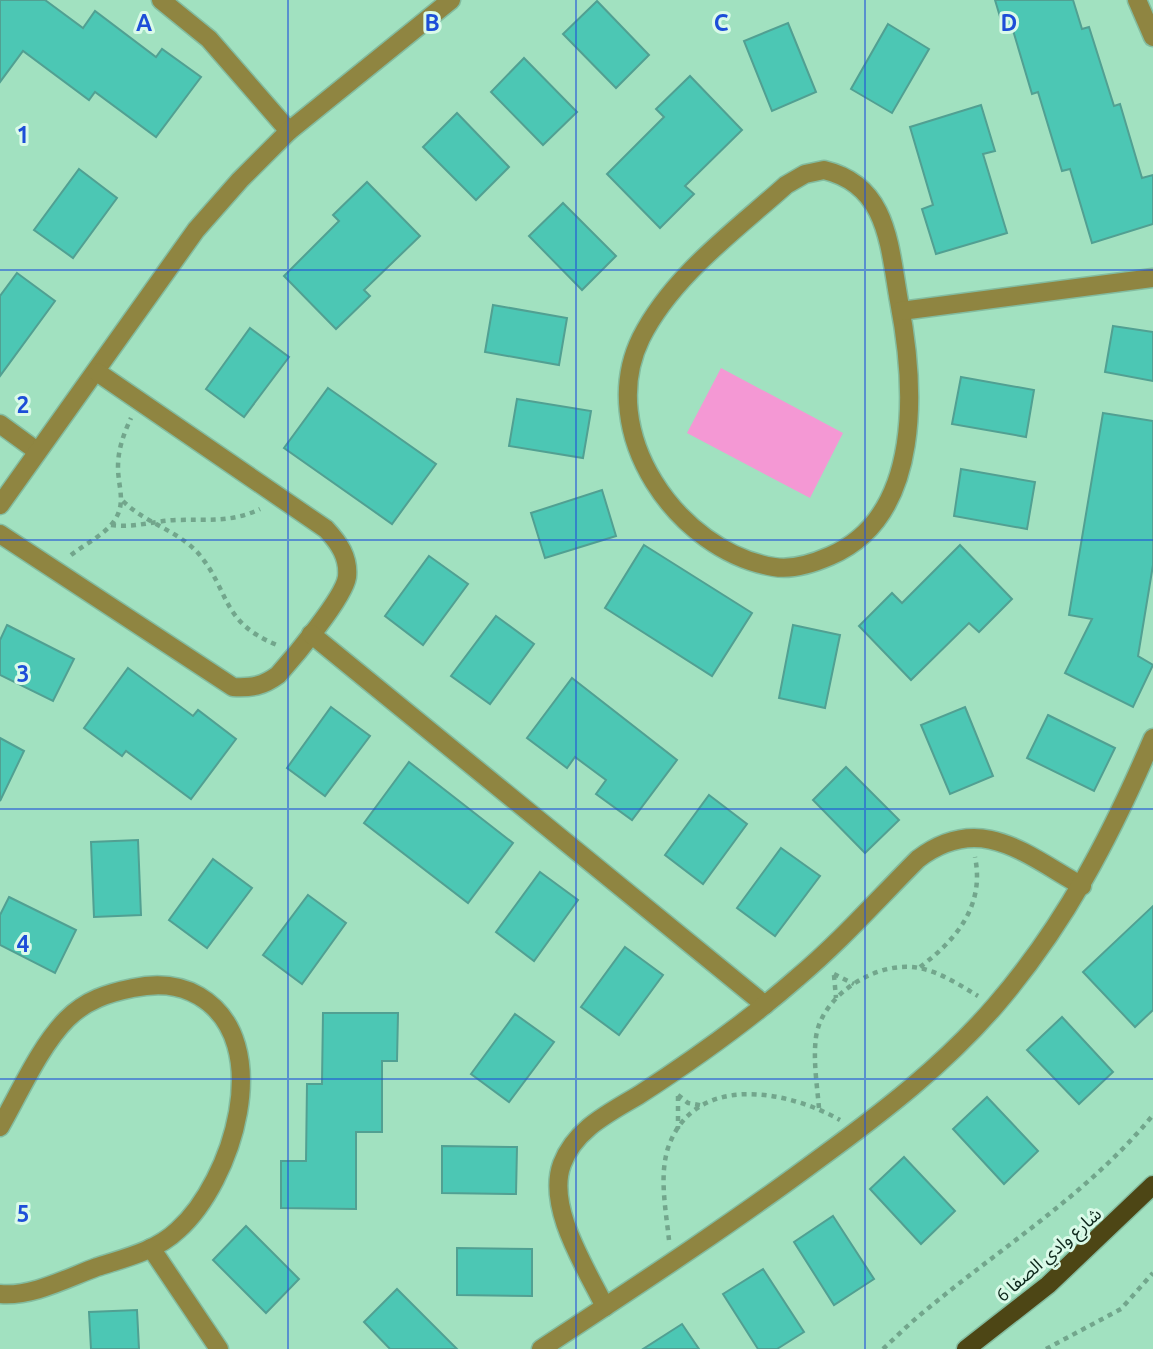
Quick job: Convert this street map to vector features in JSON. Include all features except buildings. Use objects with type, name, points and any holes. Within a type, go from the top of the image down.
[{"type":"main road","name":"شارع وادي الصفا 6","points":[[965,1349],[1048,1285],[1153,1185]]},
{"type":"street","points":[[161,0],[208,39],[289,131]]},
{"type":"street","points":[[0,505],[196,230],[289,131],[451,0]]},
{"type":"street","points":[[1137,0],[1153,37]]},
{"type":"street","points":[[824,170],[845,174],[860,184],[873,200],[880,217],[901,311],[907,363],[903,457],[894,494],[874,525],[846,549],[812,564],[776,568],[739,557],[674,512],[654,483],[639,450],[630,413],[631,373],[640,340],[658,310],[688,276],[776,194],[805,174],[824,170]]},
{"type":"street","points":[[901,311],[1153,278]]},
{"type":"street","points":[[0,534],[233,687],[249,688],[265,684],[297,653],[347,579],[346,560],[339,542],[326,529],[97,372]]},
{"type":"street","points":[[0,424],[37,451]]},
{"type":"street","points":[[311,634],[765,1005]]},
{"type":"street","points":[[541,1349],[775,1192],[908,1092],[954,1051],[996,1005],[1082,886],[1153,738]]},
{"type":"street","points":[[605,1307],[561,1213],[557,1189],[561,1165],[572,1144],[588,1127],[664,1078],[765,1005],[818,959],[918,859],[936,845],[971,836],[1007,844],[1082,886]]},
{"type":"street","points":[[0,1127],[55,1034],[66,1020],[95,998],[149,984],[170,985],[208,1001],[228,1024],[240,1053],[241,1073],[231,1142],[223,1165],[198,1207],[178,1231],[151,1248],[28,1292],[0,1294]]},
{"type":"street","points":[[151,1248],[219,1349]]},
{"type":"path","points":[[55,571],[110,525],[123,501],[118,466],[120,448],[138,401]]},
{"type":"path","points":[[110,525],[241,518],[278,497]]},
{"type":"path","points":[[123,501],[152,524],[183,540],[198,553],[230,611],[251,631],[297,653]]},
{"type":"path","points":[[919,968],[947,947],[964,923],[975,895],[977,865],[971,836]]},
{"type":"path","points":[[819,1108],[816,1036],[821,1021],[836,998],[872,974],[895,967],[919,968],[943,976],[996,1005]]},
{"type":"path","points":[[834,974],[836,998]]},
{"type":"path","points":[[664,1078],[678,1095],[688,1102],[705,1106]]},
{"type":"path","points":[[671,1262],[665,1202],[668,1148],[678,1131],[705,1106],[719,1098],[759,1093],[819,1108],[858,1130]]},
{"type":"path","points":[[678,1095],[678,1131]]},
{"type":"path","points":[[883,1349],[925,1310],[1083,1187],[1122,1152],[1153,1115]]},
{"type":"path","points":[[1046,1349],[1121,1309],[1153,1273]]},
{"type":"shaded area","points":[[721,368],[843,433],[810,498],[687,433]]}]
